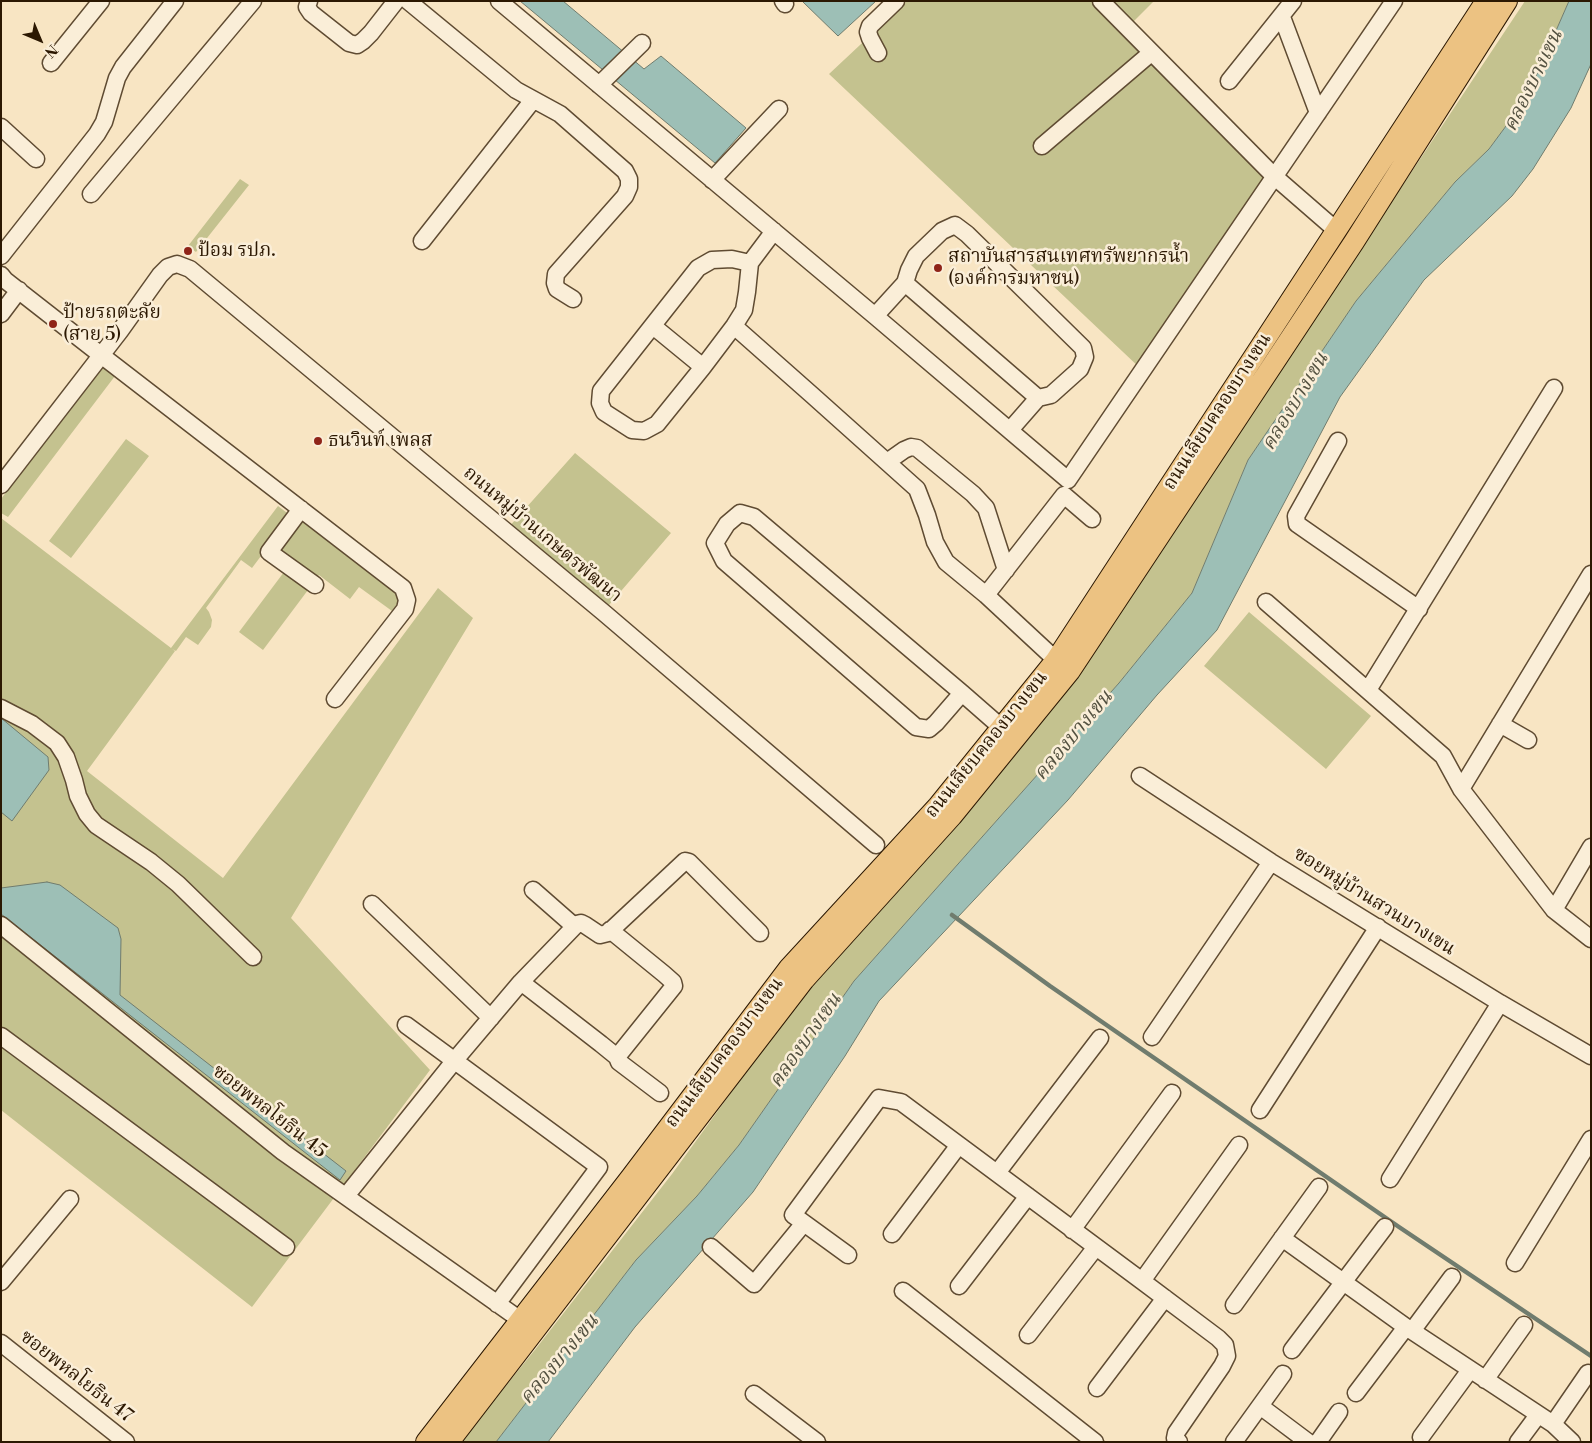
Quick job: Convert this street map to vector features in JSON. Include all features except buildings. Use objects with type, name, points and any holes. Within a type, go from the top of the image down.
[{"type":"main road","name":"ถนนเลียบคลองบางเขน","points":[[1008,734],[1486,1]]},
{"type":"main road","name":"ถนนเลียบคลองบางเขน","points":[[449,1442],[528,1325],[789,968],[938,806],[1070,671],[1354,242],[1507,1]]},
{"type":"main road","points":[[1336,230],[1354,242]]},
{"type":"main road","name":"ถนนเลียบคลองบางเขน","points":[[426,1442],[528,1325]]},
{"type":"street","points":[[50,63],[101,1]]},
{"type":"street","points":[[1,256],[97,134],[104,122],[117,78],[123,67],[175,1]]},
{"type":"street","points":[[91,194],[253,1]]},
{"type":"street","points":[[309,1],[308,7],[311,13],[349,43],[357,44],[371,33],[396,1]]},
{"type":"street","points":[[408,1],[516,90],[560,114],[625,171],[630,187],[625,196],[556,274],[555,282],[557,289],[573,299]]},
{"type":"street","points":[[500,1],[603,81],[712,180],[1068,480],[1394,1]]},
{"type":"street","points":[[878,53],[868,32],[870,26],[896,1]]},
{"type":"street","points":[[1100,1],[1275,177],[1336,230]]},
{"type":"street","points":[[1229,81],[1293,1]]},
{"type":"street","points":[[1282,17],[1318,113]]},
{"type":"street","points":[[603,81],[636,48]]},
{"type":"street","points":[[1042,146],[1152,53]]},
{"type":"street","points":[[422,241],[533,100]]},
{"type":"street","points":[[712,180],[779,109]]},
{"type":"street","points":[[1,127],[36,159]]},
{"type":"street","points":[[875,316],[905,283],[916,256],[942,231],[955,225],[967,234],[1082,348],[1085,357],[1080,369],[1051,395],[1038,398],[1010,430]]},
{"type":"street","points":[[750,263],[732,260],[712,260],[698,268],[601,391],[600,403],[604,412],[632,430],[644,431],[657,424],[703,367],[744,310],[750,263],[774,231]]},
{"type":"street","name":"ถนนหมู่บ้านเกษตรพัฒนา","points":[[101,355],[168,266],[177,264],[190,269],[595,605],[876,845]]},
{"type":"street","points":[[1,275],[101,355],[403,588],[407,600],[405,609],[335,699]]},
{"type":"street","points":[[905,283],[1038,398]]},
{"type":"street","points":[[1,314],[19,290]]},
{"type":"street","points":[[653,326],[703,367]]},
{"type":"street","points":[[734,326],[917,490],[935,542],[946,562],[986,595],[1056,660]]},
{"type":"street","points":[[1,485],[101,355]]},
{"type":"street","points":[[1368,690],[1554,388]]},
{"type":"street","points":[[1338,441],[1296,516],[1297,524],[1419,609]]},
{"type":"street","points":[[887,462],[904,450],[911,447],[917,448],[973,494],[986,508],[1006,570]]},
{"type":"street","points":[[986,595],[1064,495],[1092,519]]},
{"type":"street","points":[[301,509],[269,552],[314,585]]},
{"type":"street","points":[[962,694],[929,729],[916,727],[724,562],[715,543],[727,524],[740,513],[754,517],[962,694],[1008,734]]},
{"type":"street","points":[[1461,789],[1591,574]]},
{"type":"street","points":[[1266,602],[1443,756],[1461,789],[1554,910],[1591,939]]},
{"type":"street","points":[[1,708],[32,724],[57,743],[66,757],[78,796],[87,814],[96,825],[151,862],[178,884],[253,957]]},
{"type":"street","points":[[1500,724],[1528,740]]},
{"type":"street","name":"ซอยหมู่บ้านสวนบางเขน","points":[[1140,776],[1271,862],[1500,1004],[1591,1056]]},
{"type":"street","points":[[1554,910],[1591,847]]},
{"type":"street","points":[[346,1196],[455,1060],[521,982],[574,926],[581,923],[603,935],[685,861],[689,862],[760,933]]},
{"type":"street","points":[[1152,1037],[1271,862]]},
{"type":"street","points":[[533,890],[574,926]]},
{"type":"street","points":[[372,904],[491,1018]]},
{"type":"street","name":"ซอยพหลโยธิน 45","points":[[1,925],[283,1152],[528,1325]]},
{"type":"street","points":[[1260,1110],[1378,927]]},
{"type":"street","points":[[610,930],[664,974],[673,982],[674,986],[617,1057]]},
{"type":"street","points":[[521,982],[660,1093]]},
{"type":"street","points":[[1390,1179],[1500,1004]]},
{"type":"street","points":[[406,1025],[599,1167],[497,1304]]},
{"type":"street","points":[[1,1036],[286,1247]]},
{"type":"street","points":[[997,1173],[1100,1038]]},
{"type":"street","points":[[1072,1230],[1172,1093]]},
{"type":"street","points":[[848,1255],[793,1215],[879,1098],[901,1102],[1165,1298],[1225,1345],[1227,1356],[1222,1366],[1176,1432],[1175,1438],[1179,1442]]},
{"type":"street","points":[[1515,1264],[1591,1139]]},
{"type":"street","points":[[892,1234],[959,1145]]},
{"type":"street","points":[[1142,1281],[1239,1145]]},
{"type":"street","points":[[1234,1305],[1319,1187]]},
{"type":"street","points":[[959,1286],[1028,1196]]},
{"type":"street","points":[[1,1282],[70,1199]]},
{"type":"street","points":[[711,1247],[754,1284],[804,1224]]},
{"type":"street","points":[[1292,1350],[1385,1227]]},
{"type":"street","points":[[1282,1238],[1409,1329],[1553,1424],[1572,1442]]},
{"type":"street","points":[[1028,1335],[1096,1247]]},
{"type":"street","points":[[1356,1393],[1452,1277]]},
{"type":"street","points":[[903,1291],[1095,1442]]},
{"type":"street","points":[[1097,1388],[1165,1298]]},
{"type":"street","points":[[1484,1380],[1524,1325]]},
{"type":"street","name":"ซอยพหลโยธิน 47","points":[[1,1344],[126,1442]]},
{"type":"street","points":[[1421,1437],[1470,1370]]},
{"type":"street","points":[[1553,1424],[1588,1373]]},
{"type":"street","points":[[1234,1442],[1283,1374]]},
{"type":"street","points":[[754,1394],[817,1442]]},
{"type":"street","points":[[1260,1406],[1308,1442]]},
{"type":"street","points":[[1318,1442],[1339,1412]]},
{"type":"street","points":[[1518,1442],[1538,1415]]},
{"type":"shaded area","points":[[907,1],[1094,1],[1273,180],[1141,369],[829,74]]},
{"type":"shaded area","points":[[1111,1],[1154,1],[1132,23]]},
{"type":"shaded area","points":[[1525,1],[1569,1],[1526,99],[1489,149],[1455,182],[1356,301],[1248,460],[1192,593],[1119,683],[854,981],[739,1145],[697,1196],[636,1260],[496,1442],[460,1442],[534,1351],[672,1174],[807,988],[1008,764],[1077,676]]},
{"type":"shaded area","points":[[240,179],[249,185],[196,252],[188,246]]},
{"type":"shaded area","points":[[101,366],[115,376],[8,517],[1,513],[1,499]]},
{"type":"shaded area","points":[[126,439],[149,456],[71,558],[49,541]]},
{"type":"shaded area","points":[[575,453],[671,533],[603,612],[508,528]]},
{"type":"shaded area","points":[[278,506],[291,516],[252,568],[241,560],[206,608],[212,620],[211,627],[198,645],[186,637],[176,651],[172,649],[175,651],[87,771],[223,878],[438,588],[473,618],[291,918],[430,1070],[252,1307],[1,1110],[1,518],[171,648]]},
{"type":"shaded area","points":[[301,521],[402,597],[392,611],[359,587],[350,599],[319,575],[314,582],[277,554]]},
{"type":"shaded area","points":[[284,572],[308,590],[263,650],[239,632]]},
{"type":"shaded area","points":[[1249,612],[1371,716],[1326,769],[1204,666]]},
{"type":"water","points":[[520,1],[563,1],[644,69],[661,56],[746,128],[715,163]]},
{"type":"water","points":[[802,1],[876,1],[838,36]]},
{"type":"water","name":"คลองบางเขน","points":[[1569,1],[1591,1],[1591,64],[1571,108],[1533,169],[1512,196],[1424,280],[1340,397],[1217,630],[1157,695],[1068,800],[879,1001],[845,1056],[753,1192],[635,1327],[548,1442],[496,1442],[636,1260],[697,1196],[739,1145],[854,981],[1119,683],[1192,593],[1248,460],[1356,301],[1455,182],[1489,149],[1526,99]]},
{"type":"water","points":[[1,718],[48,757],[49,770],[12,821],[1,812]]},
{"type":"water","points":[[47,882],[60,885],[118,928],[121,939],[120,995],[346,1171],[340,1180],[1,914],[1,888]]},
{"type":"waterway","points":[[952,915],[1050,986],[1399,1227],[1591,1356]]},
{"type":"place","name":"ป้อม รปภ.","points":[[188,251]]},
{"type":"place","name":"สถาบันสารสนเทศทรัพยากรน้ำ (องค์การมหาชน)","points":[[938,268]]},
{"type":"place","name":"ป้ายรถตะลัย (สาย 5)","points":[[53,324]]},
{"type":"place","name":"ธนวินท์ เพลส","points":[[318,441]]}]
